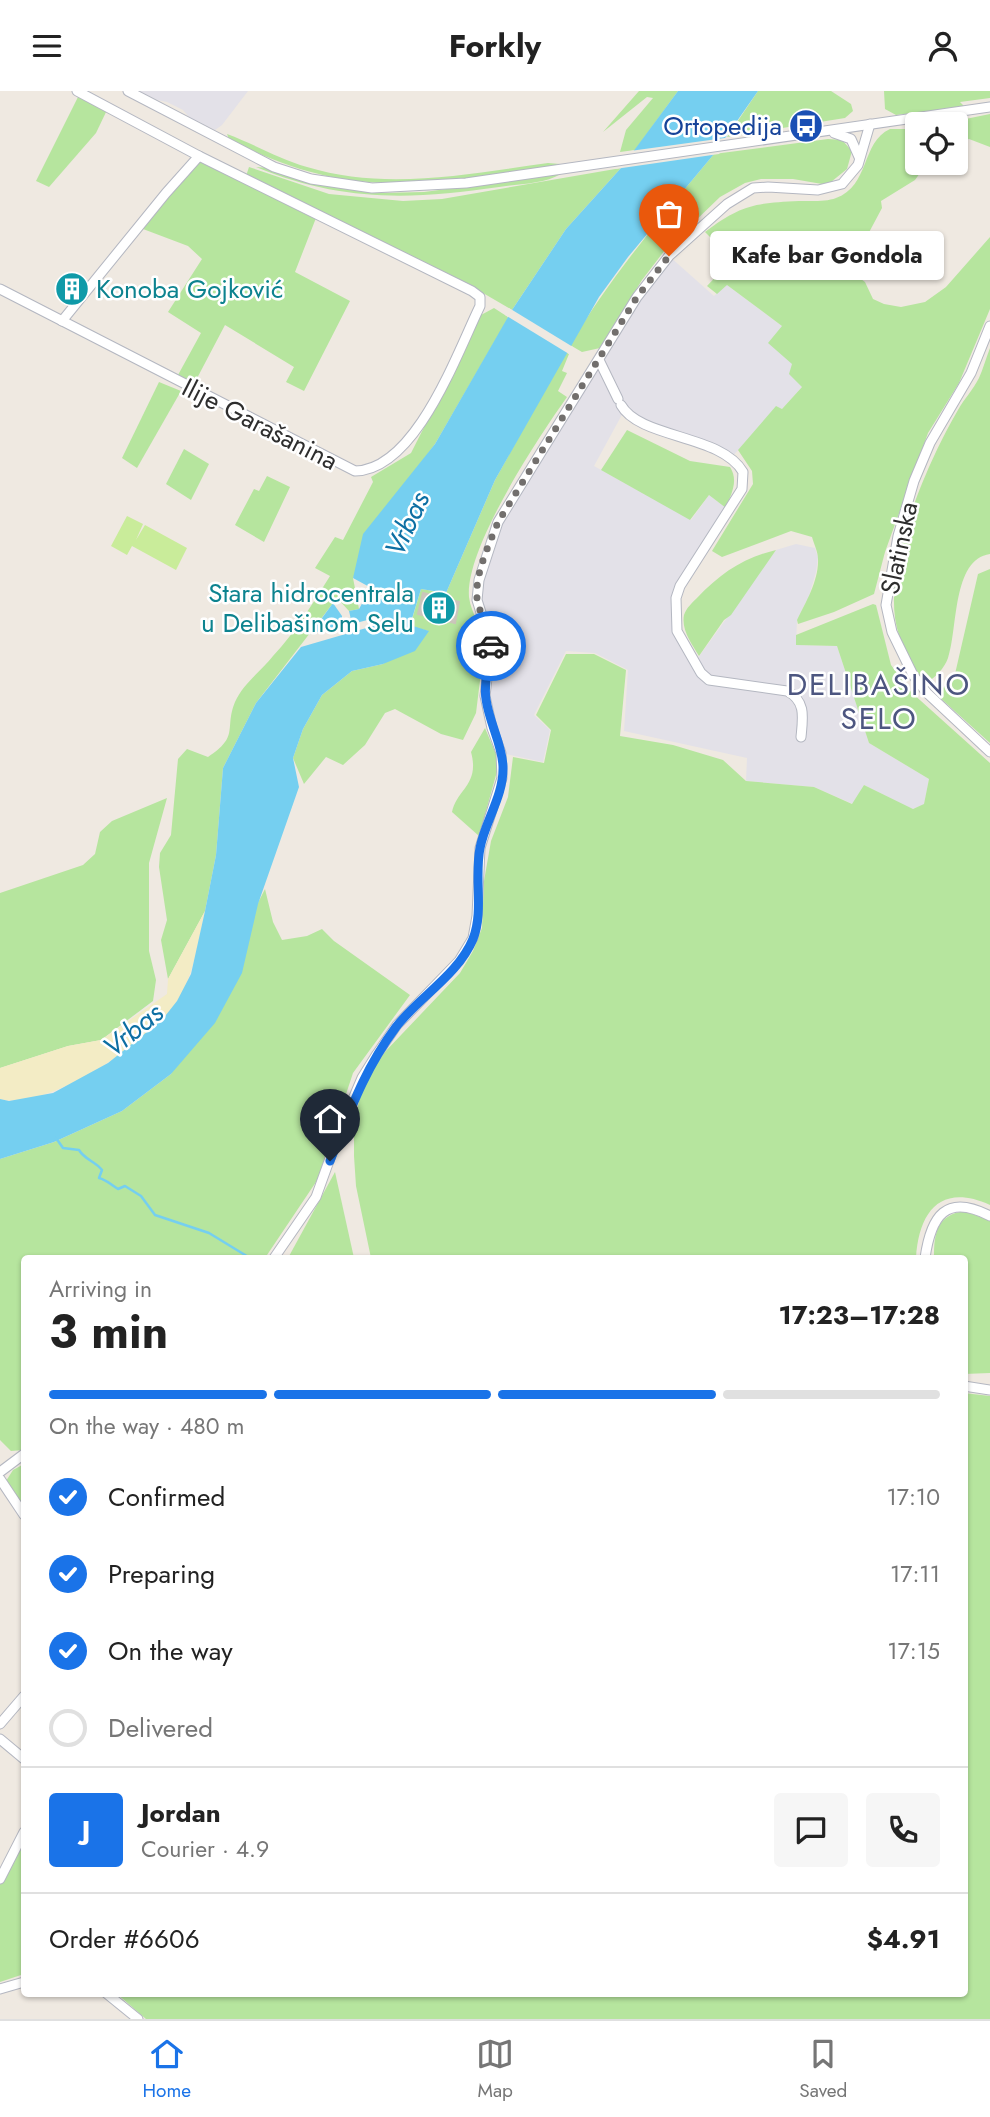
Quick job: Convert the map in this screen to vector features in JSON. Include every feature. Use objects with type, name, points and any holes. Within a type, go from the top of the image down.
[{"type":"street","points":[[62,321],[166,193],[200,156],[77,91]]},
{"type":"street","points":[[128,91],[274,167],[334,184],[372,188],[412,188],[466,183],[990,107]]},
{"type":"street","points":[[276,1255],[316,1197],[362,1078],[397,1025],[459,961],[473,937],[477,916],[480,848],[499,792],[503,765],[485,696],[491,644],[477,600],[478,580],[498,522],[521,481],[655,273],[676,249],[727,204],[753,188],[818,190],[835,188],[849,179],[859,163],[870,124]]},
{"type":"street","points":[[818,132],[839,134],[850,139],[858,150],[859,163]]},
{"type":"street","name":"Ilije Garašanina","points":[[0,289],[347,469],[364,471],[382,464],[401,449],[425,418],[480,306],[479,295],[200,156]]},
{"type":"street","name":"Slatinska","points":[[990,326],[971,373],[930,443],[914,481],[895,547],[886,605],[892,632],[913,675],[927,693],[990,752]]},
{"type":"street","points":[[599,360],[624,410],[650,425],[732,457],[743,472],[744,480],[737,497],[680,586],[675,605],[677,631],[701,673],[709,680],[787,691],[797,696],[803,712],[802,737]]},
{"type":"street","points":[[926,1255],[934,1221],[943,1212],[966,1206],[990,1216]]},
{"type":"street","points":[[968,1386],[990,1389]]},
{"type":"street","points":[[0,1472],[21,1456]]},
{"type":"street","points":[[0,1479],[21,1510]]},
{"type":"street","points":[[0,1724],[21,1700]]},
{"type":"street","points":[[0,1739],[21,1756]]},
{"type":"street","points":[[0,1879],[21,1838]]},
{"type":"street","points":[[0,1989],[21,1983]]},
{"type":"street","points":[[111,1997],[138,2019]]},
{"type":"shaded area","points":[[139,91],[248,91],[222,125],[215,130],[190,118],[183,110]]},
{"type":"shaded area","points":[[669,256],[714,296],[726,284],[782,326],[802,387],[782,409],[776,407],[732,457],[624,411],[594,466],[691,520],[709,495],[729,510],[680,586],[677,629],[695,662],[776,550],[796,544],[815,548],[818,557],[816,572],[809,596],[797,620],[796,645],[837,646],[869,743],[929,779],[924,805],[912,809],[864,785],[853,804],[814,787],[746,781],[747,758],[624,731],[628,670],[595,653],[566,651],[534,715],[550,730],[543,762],[501,753],[487,711],[493,647],[477,600],[498,522],[603,354]]},
{"type":"green space","points":[[639,91],[678,91],[635,150],[620,152],[626,130],[653,98],[647,97],[603,132]]},
{"type":"green space","points":[[758,91],[831,91],[851,104],[853,111],[845,118],[727,137]]},
{"type":"green space","points":[[884,91],[990,91],[990,98],[960,102],[965,107],[896,115],[885,109]]},
{"type":"green space","points":[[79,95],[107,110],[96,133],[49,187],[36,181]]},
{"type":"green space","points":[[990,114],[990,147],[968,139],[968,118]]},
{"type":"green space","points":[[890,129],[905,129],[905,175],[919,175],[915,180],[881,201],[882,208],[849,270],[865,282],[873,299],[884,304],[901,307],[925,302],[946,287],[990,237],[990,309],[959,383],[928,433],[885,552],[874,594],[798,624],[797,620],[811,591],[818,567],[812,537],[791,531],[722,557],[712,551],[753,484],[752,471],[738,450],[776,406],[782,409],[802,387],[789,374],[792,364],[768,343],[782,326],[727,285],[717,294],[707,286],[724,268],[717,259],[725,252],[705,232],[749,207],[828,200],[847,192],[855,184],[869,153],[881,135]]},
{"type":"green space","points":[[227,134],[307,167],[367,178],[427,178],[548,163],[560,164],[445,181],[381,183],[322,175],[292,166],[229,139]]},
{"type":"green space","points":[[828,139],[842,140],[852,151],[847,169],[831,182],[822,184],[793,179],[761,179],[745,183],[720,197],[665,250],[642,280],[600,348],[582,352],[570,345],[656,223],[714,154]]},
{"type":"green space","points":[[203,161],[316,218],[295,272],[350,301],[304,391],[286,382],[294,367],[225,325],[194,384],[178,375],[201,333],[168,312],[202,259],[188,246],[143,229],[196,164]]},
{"type":"green space","points":[[249,167],[329,194],[403,201],[442,199],[621,168],[566,229],[512,310],[483,293],[246,176]]},
{"type":"green space","points":[[256,167],[270,168],[335,187],[381,193],[424,192],[561,174],[539,182],[405,196],[317,187]]},
{"type":"green space","points":[[494,308],[508,317],[507,320],[435,444],[401,490],[353,578],[359,609],[349,611],[337,598],[256,703],[223,768],[216,855],[205,911],[168,979],[161,940],[167,920],[159,867],[160,853],[171,835],[178,759],[187,749],[208,757],[224,743],[228,737],[232,711],[238,695],[289,638],[330,576],[315,568],[335,537],[343,540],[373,482],[371,477],[411,453],[481,315]]},
{"type":"green space","points":[[990,348],[990,554],[978,559],[969,568],[958,597],[948,658],[939,672],[927,683],[921,678],[899,635],[894,610],[900,551],[920,488],[946,432],[979,378]]},
{"type":"green space","points":[[566,352],[569,354],[562,371],[567,373],[558,391],[567,397],[506,494],[479,551],[471,576],[469,597],[484,648],[476,713],[463,740],[441,734],[395,709],[385,713],[365,745],[343,765],[326,757],[304,784],[293,758],[303,729],[322,695],[352,671],[383,664],[428,631],[410,626],[421,589],[446,593],[495,480]]},
{"type":"green space","points":[[159,382],[181,391],[137,468],[122,458]]},
{"type":"green space","points":[[627,430],[690,461],[730,467],[734,482],[726,508],[709,495],[690,520],[601,470]]},
{"type":"green space","points":[[184,449],[209,464],[191,500],[166,484]]},
{"type":"green space","points":[[267,476],[290,487],[264,542],[235,525],[254,489],[259,491]]},
{"type":"green space","points":[[127,516],[143,524],[136,540],[145,525],[187,548],[176,570],[132,546],[127,555],[111,546]]},
{"type":"green space","points":[[776,550],[699,656],[684,626],[684,615],[688,608],[715,581],[733,568],[753,557]]},
{"type":"green space","points":[[990,569],[990,743],[937,695],[955,674],[978,574]]},
{"type":"green space","points":[[876,605],[891,665],[911,692],[990,763],[990,1205],[958,1197],[936,1206],[922,1227],[916,1255],[370,1255],[356,1186],[354,1156],[354,1125],[362,1087],[382,1055],[460,973],[473,951],[482,928],[484,881],[491,841],[508,797],[513,757],[544,763],[551,730],[536,715],[566,654],[594,654],[626,670],[620,736],[673,745],[723,760],[746,781],[814,787],[852,804],[864,785],[913,809],[924,804],[929,779],[869,743],[837,646],[796,645],[796,635]]},
{"type":"green space","points":[[485,728],[496,754],[498,768],[479,836],[452,812],[473,772],[471,752]]},
{"type":"green space","points":[[167,798],[149,863],[149,951],[156,980],[153,1001],[101,1040],[68,1046],[0,1068],[0,893],[83,865],[95,854],[100,832],[112,821]]},
{"type":"green space","points":[[265,889],[273,922],[282,940],[307,936],[322,929],[334,941],[410,995],[353,1073],[318,1179],[267,1255],[21,1255],[21,1450],[11,1451],[0,1440],[0,1159],[54,1142],[122,1111],[171,1074]]},
{"type":"green space","points":[[335,1172],[353,1255],[290,1255]]},
{"type":"green space","points":[[965,1211],[990,1221],[990,1373],[968,1374],[968,1255],[934,1255],[939,1226],[948,1216]]},
{"type":"green space","points":[[968,1393],[990,1396],[990,2019],[146,2019],[121,1997],[968,1997]]},
{"type":"green space","points":[[21,1466],[21,1505],[6,1481],[13,1470]]},
{"type":"green space","points":[[21,1845],[21,1975],[0,1982],[0,1884]]},
{"type":"sand","points":[[205,911],[195,956],[184,988],[167,1014],[148,1032],[125,1051],[72,1083],[21,1100],[0,1099],[0,1068],[68,1046],[101,1040],[167,994],[168,979]]},
{"type":"water","name":"Vrbas","points":[[678,91],[758,91],[714,154],[628,257],[599,297],[495,480],[446,593],[421,589],[410,625],[429,631],[415,651],[383,664],[352,671],[322,695],[303,729],[293,758],[299,787],[258,904],[242,973],[215,1023],[171,1074],[122,1111],[54,1142],[0,1159],[0,1099],[9,1101],[53,1093],[108,1063],[162,1020],[177,1001],[191,974],[205,911],[216,855],[223,768],[256,703],[301,647],[380,624],[382,619],[379,617],[352,624],[349,611],[359,609],[365,598],[379,600],[386,596],[353,578],[363,534],[435,444],[512,310],[566,229],[621,168]]},
{"type":"water","points":[[333,603],[342,616],[342,628],[311,633]]},
{"type":"pier","points":[[732,137],[719,154],[615,169],[630,151]]},
{"type":"pier","points":[[509,308],[573,347],[569,354],[505,315]]},
{"type":"building","name":"Stara hidrocentrala u Delibašinom Selu","points":[[423,593],[459,602],[455,623],[418,614]]},
{"type":"waterway","points":[[56,1138],[63,1148],[79,1150],[99,1167],[102,1170],[99,1178],[118,1189],[125,1186],[141,1196],[155,1215],[209,1233],[245,1255]]},
{"type":"way so far","points":[[491,646],[486,620],[477,600],[478,580],[498,522],[637,297],[669,256]]},
{"type":"place","name":"Ortopedija","points":[[806,126]]},
{"type":"place","name":"Kafe bar Gondola","points":[[669,256]]},
{"type":"place","name":"Konoba Gojković","points":[[72,289]]},
{"type":"place","name":"Stara hidrocentrala u Delibašinom Selu","points":[[439,608]]},
{"type":"district","name":"DELIBAŠINO SELO","points":[[879,702]]},
{"type":"route","points":[[330,1161],[362,1078],[377,1054],[397,1025],[459,961],[473,937],[477,916],[480,848],[493,811],[503,765],[485,696],[491,646]]}]
